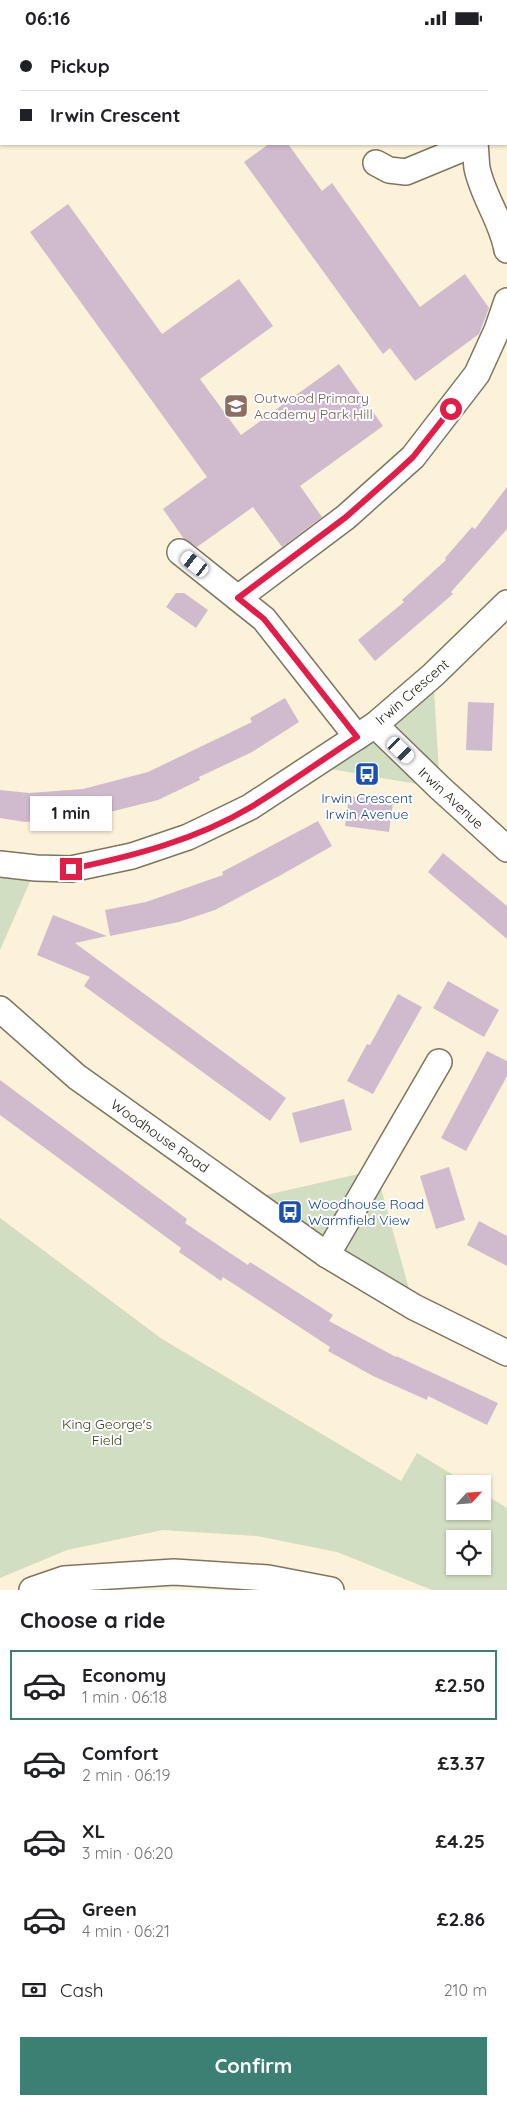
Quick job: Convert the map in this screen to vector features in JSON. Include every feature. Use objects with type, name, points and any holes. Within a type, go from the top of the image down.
[{"type":"street","points":[[376,163],[389,169],[406,172],[473,145]]},
{"type":"street","points":[[475,145],[477,168],[504,233],[507,251]]},
{"type":"street","points":[[238,598],[346,517],[413,457],[477,374],[498,330],[507,301]]},
{"type":"street","name":"Irwin Avenue","points":[[180,552],[264,619],[366,731],[440,788],[507,849]]},
{"type":"street","name":"Irwin Crescent","points":[[0,864],[71,869],[132,856],[188,837],[250,807],[366,731],[433,675],[507,603]]},
{"type":"street","name":"Woodhouse Road","points":[[0,1009],[78,1077],[327,1255],[414,1307],[507,1353]]},
{"type":"street","points":[[327,1255],[439,1062]]},
{"type":"street","points":[[32,1590],[64,1579],[174,1572],[268,1578],[331,1590]]},
{"type":"green space","points":[[433,675],[440,788],[313,766]]},
{"type":"green space","points":[[0,864],[36,868],[0,950]]},
{"type":"green space","points":[[376,1170],[414,1307],[249,1199]]},
{"type":"green space","name":"King George's Field","points":[[0,1218],[162,1339],[401,1481],[417,1453],[453,1475],[446,1475],[446,1520],[491,1520],[491,1498],[507,1508],[507,1590],[432,1590],[337,1552],[257,1536],[163,1530],[67,1550],[0,1578]]},
{"type":"building","points":[[268,145],[289,145],[322,191],[332,183],[420,307],[465,274],[489,308],[479,334],[415,381],[390,348],[383,354],[244,162]]},
{"type":"building","points":[[68,204],[162,334],[239,279],[273,326],[200,379],[241,435],[339,364],[383,426],[300,486],[322,517],[282,547],[253,507],[197,547],[184,539],[163,509],[207,477],[30,232]]},
{"type":"building","points":[[507,487],[507,529],[451,592],[453,594],[375,661],[358,640],[404,602],[402,600],[446,560],[445,558],[472,527],[475,529]]},
{"type":"building","points":[[176,593],[184,593],[208,610],[196,628],[166,607]]},
{"type":"building","points":[[285,698],[299,722],[252,752],[199,777],[200,780],[158,800],[90,817],[25,822],[0,818],[0,790],[29,793],[83,789],[148,772],[252,722],[250,718]]},
{"type":"building","points":[[468,702],[494,703],[492,751],[466,750]]},
{"type":"building","points":[[349,796],[393,802],[389,832],[345,826]]},
{"type":"building","points":[[318,821],[332,846],[281,875],[215,910],[179,922],[110,936],[105,910],[146,902],[223,875],[222,872]]},
{"type":"building","points":[[443,853],[507,906],[507,939],[428,872]]},
{"type":"building","points":[[53,915],[107,936],[75,943],[286,1098],[270,1121],[84,986],[90,977],[37,955]]},
{"type":"building","points":[[448,981],[499,1010],[484,1037],[433,1008]]},
{"type":"building","points":[[398,994],[422,1007],[373,1094],[347,1081],[367,1044],[370,1045]]},
{"type":"building","points":[[487,1051],[507,1061],[507,1076],[466,1151],[441,1138]]},
{"type":"building","points":[[0,1080],[187,1219],[185,1223],[248,1265],[250,1262],[333,1315],[329,1321],[396,1357],[498,1403],[487,1425],[428,1396],[427,1400],[373,1376],[328,1351],[330,1347],[223,1277],[221,1281],[179,1252],[181,1248],[0,1115]]},
{"type":"building","points":[[344,1099],[352,1130],[300,1143],[292,1113]]},
{"type":"building","points":[[449,1167],[465,1220],[436,1229],[420,1176]]},
{"type":"building","points":[[479,1221],[507,1236],[507,1266],[467,1245]]},
{"type":"place","name":"Outwood Primary Academy Park Hill","points":[[236,406]]},
{"type":"place","name":"Irwin Crescent Irwin Avenue","points":[[367,774]]},
{"type":"place","name":"Woodhouse Road Warmfield View","points":[[290,1212]]},
{"type":"route","points":[[71,869],[132,856],[188,837],[250,807],[357,737],[264,619],[238,598],[346,517],[399,470],[413,457],[438,423],[451,409]]}]
